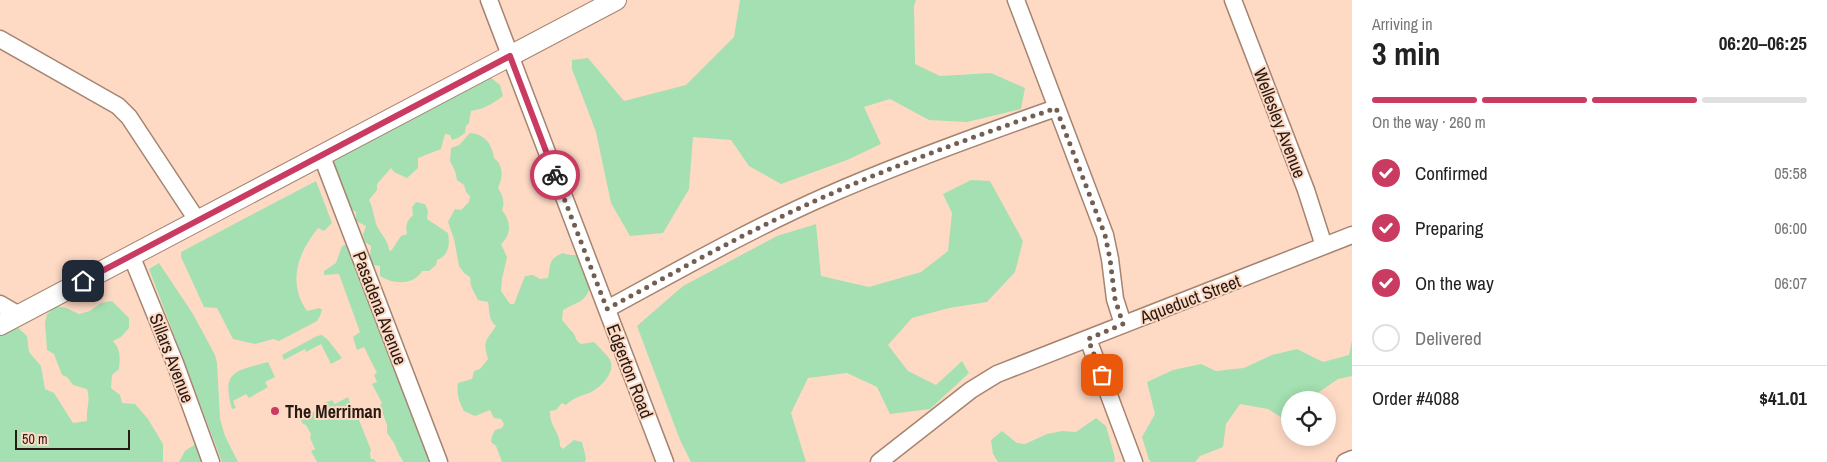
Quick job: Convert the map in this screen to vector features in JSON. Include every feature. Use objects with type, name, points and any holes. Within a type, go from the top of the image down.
[{"type":"main road","points":[[0,325],[616,0]]},
{"type":"street","name":"Edgerton Road","points":[[489,0],[665,462]]},
{"type":"street","points":[[1016,0],[1105,235],[1115,299],[1123,324]]},
{"type":"street","name":"Wellesley Avenue","points":[[1233,0],[1306,190],[1324,246]]},
{"type":"street","points":[[0,39],[118,106],[129,117],[197,220]]},
{"type":"street","points":[[607,309],[775,220],[824,197],[860,181],[1056,108]]},
{"type":"street","name":"Pasadena Avenue","points":[[321,154],[439,462]]},
{"type":"street","name":"Aqueduct Street","points":[[879,462],[985,380],[1123,324],[1352,236]]},
{"type":"street","name":"Sillars Avenue","points":[[131,255],[175,363],[211,462]]},
{"type":"street","points":[[0,304],[19,315]]},
{"type":"street","points":[[1088,339],[1134,462]]},
{"type":"street","points":[[1345,462],[1352,459]]},
{"type":"green space","points":[[740,0],[916,0],[914,6],[915,64],[940,76],[991,73],[1025,88],[1021,109],[967,122],[929,120],[890,99],[864,107],[881,144],[847,160],[781,184],[749,166],[731,140],[693,137],[689,189],[663,233],[630,236],[611,203],[596,132],[572,69],[572,60],[588,58],[624,101],[686,85],[734,37]]},
{"type":"green space","points":[[490,77],[500,85],[503,96],[488,106],[471,111],[465,133],[452,140],[450,135],[445,134],[441,149],[418,158],[418,168],[407,178],[394,172],[391,168],[377,184],[377,190],[369,200],[377,226],[389,250],[391,251],[401,236],[407,234],[407,223],[413,215],[412,207],[416,202],[425,204],[428,211],[427,219],[448,233],[449,237],[449,245],[446,252],[429,271],[422,271],[414,279],[408,281],[396,282],[385,279],[380,276],[380,266],[373,265],[370,257],[371,246],[365,242],[363,235],[366,226],[356,221],[356,212],[344,204],[332,166],[334,157],[345,150],[355,150],[358,141]]},
{"type":"green space","points":[[470,133],[480,135],[487,141],[492,148],[494,158],[501,168],[502,176],[498,188],[503,199],[502,210],[509,223],[509,232],[501,244],[507,257],[501,291],[510,304],[514,304],[525,276],[533,275],[540,279],[548,278],[552,260],[563,253],[581,256],[592,281],[582,300],[563,310],[562,320],[581,344],[594,342],[596,344],[609,358],[611,369],[603,383],[595,390],[575,398],[566,405],[562,403],[556,410],[550,411],[551,421],[560,441],[560,446],[563,449],[574,440],[582,442],[586,458],[585,462],[502,462],[496,446],[491,442],[495,430],[502,428],[504,424],[501,419],[494,418],[490,410],[475,416],[464,411],[459,401],[458,383],[472,379],[474,371],[480,369],[488,359],[485,348],[488,338],[496,326],[490,318],[488,302],[478,300],[471,286],[470,277],[459,266],[454,239],[448,222],[455,209],[461,210],[469,202],[470,196],[466,192],[464,185],[457,180],[450,161],[451,148],[459,145]]},
{"type":"green space","points":[[971,180],[990,181],[1023,241],[1015,272],[987,302],[949,308],[912,318],[888,345],[908,371],[936,385],[962,361],[969,373],[930,409],[890,414],[877,387],[847,373],[808,378],[791,413],[806,462],[691,462],[680,440],[637,326],[683,286],[777,236],[816,224],[821,276],[869,287],[921,272],[948,251],[952,213],[943,194]]},
{"type":"green space","points":[[316,181],[332,223],[324,231],[318,228],[305,247],[300,258],[296,279],[297,289],[307,311],[320,308],[322,310],[320,316],[317,321],[279,341],[273,339],[255,344],[233,339],[217,308],[204,307],[181,257],[181,252]]},
{"type":"green space","points":[[348,244],[434,462],[403,462],[400,457],[387,433],[387,425],[380,406],[382,403],[372,384],[377,382],[374,375],[377,373],[364,347],[357,350],[353,337],[360,332],[339,274],[324,275],[324,271],[336,263],[342,246]]},
{"type":"green space","points":[[159,263],[193,314],[215,355],[220,419],[225,436],[238,462],[222,462],[149,269]]},
{"type":"green space","points":[[112,301],[129,318],[129,328],[121,337],[113,341],[119,351],[120,361],[119,369],[112,375],[111,388],[120,395],[122,403],[135,404],[148,419],[163,444],[163,462],[0,462],[0,328],[15,325],[27,336],[29,352],[41,366],[45,389],[54,393],[73,423],[87,421],[89,398],[87,389],[73,385],[67,377],[62,375],[54,354],[47,350],[45,323],[47,314],[57,306],[79,314],[90,311],[101,303]]},
{"type":"green space","points":[[322,335],[342,358],[331,364],[321,344],[306,352],[305,349],[284,360],[282,355]]},
{"type":"green space","points":[[1352,340],[1352,376],[1338,379],[1320,391],[1281,391],[1281,417],[1268,409],[1240,404],[1226,424],[1223,447],[1200,456],[1195,462],[1151,462],[1149,460],[1142,437],[1155,414],[1147,382],[1173,370],[1201,364],[1216,371],[1244,368],[1272,355],[1297,349],[1323,362],[1349,355]]},
{"type":"green space","points":[[268,362],[275,377],[265,382],[268,387],[249,398],[246,394],[233,401],[236,408],[232,409],[228,386],[230,379],[240,371]]},
{"type":"green space","points":[[348,397],[371,450],[371,459],[374,459],[376,462],[317,462],[311,451],[315,449],[310,438],[311,434],[300,419],[326,405],[325,403],[332,400],[335,404]]},
{"type":"green space","points":[[1096,418],[1106,426],[1115,458],[1114,462],[998,462],[993,454],[991,440],[1002,431],[1017,443],[1025,444],[1047,434],[1062,431],[1076,432]]},
{"type":"green space","points":[[197,443],[211,462],[179,462],[185,451]]},
{"type":"way so far","points":[[555,175],[607,309],[775,220],[824,197],[860,181],[1003,126],[1056,108],[1105,235],[1115,299],[1123,324],[1088,339],[1102,375]]},
{"type":"place","name":"The Merriman","points":[[275,411]]},
{"type":"route","points":[[83,281],[510,56],[555,175]]}]
